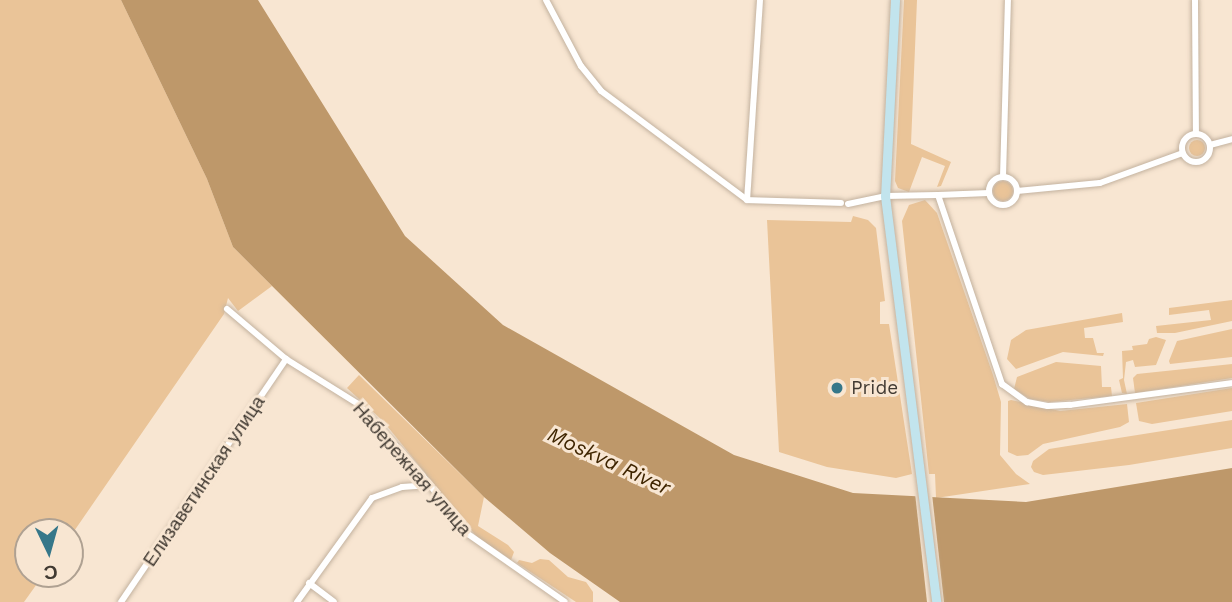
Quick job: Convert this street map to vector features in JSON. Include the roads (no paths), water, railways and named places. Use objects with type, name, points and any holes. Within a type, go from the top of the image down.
[{"type":"main road","points":[[895,0],[885,197],[936,602]]},
{"type":"street","points":[[546,0],[581,66],[601,91],[747,200],[844,204],[885,197],[989,193]]},
{"type":"street","points":[[747,200],[760,0]]},
{"type":"street","points":[[1003,177],[1008,0]]},
{"type":"street","points":[[1195,0],[1196,134]]},
{"type":"street","points":[[1183,153],[1190,160],[1199,161],[1207,156],[1210,145],[1206,138],[1196,134]]},
{"type":"street","points":[[1183,153],[1184,142],[1196,134]]},
{"type":"street","points":[[1210,145],[1232,139]]},
{"type":"street","points":[[1017,191],[1100,183],[1183,153]]},
{"type":"street","points":[[1003,177],[1014,183],[1017,191],[1014,199],[1006,204],[997,204],[989,193],[991,184],[1003,177]]},
{"type":"street","points":[[938,195],[1002,384],[1015,396],[1038,405],[1059,406],[1232,383]]},
{"type":"street","name":"Набережная улица","points":[[226,309],[286,359],[358,404],[478,543],[565,602]]},
{"type":"street","name":"Елизаветинская улица","points":[[121,602],[286,359]]},
{"type":"street","points":[[297,602],[372,498],[402,487],[430,485]]},
{"type":"street","points":[[309,583],[334,602]]},
{"type":"water","name":"Moskva River","points":[[121,0],[258,0],[405,236],[503,325],[734,455],[853,493],[1026,502],[1232,468],[1232,602],[620,602],[550,553],[484,497],[233,247],[207,179]]},
{"type":"place","name":"Pride","points":[[837,388]]}]
